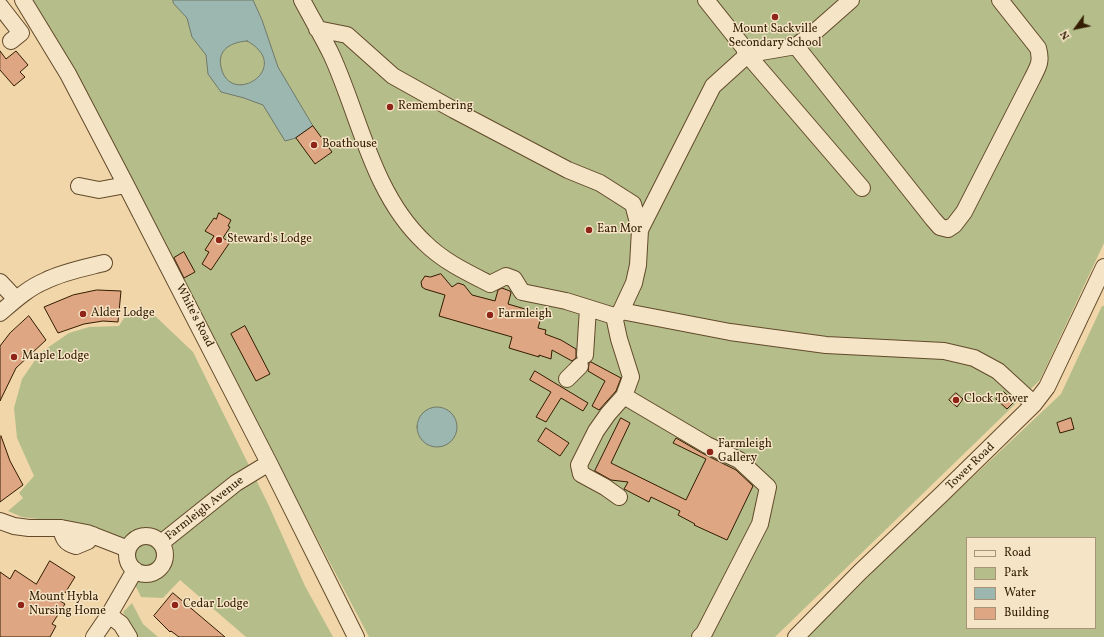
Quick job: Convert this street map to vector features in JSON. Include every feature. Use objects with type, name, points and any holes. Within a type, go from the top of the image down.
[{"type":"street","name":"White's Road","points":[[23,0],[68,74],[269,464],[356,637]]},
{"type":"street","points":[[302,0],[332,56],[375,169],[402,218],[424,242],[454,266],[490,284],[506,276],[514,279],[522,292],[588,308],[730,332],[826,345],[944,351],[974,358],[998,372],[1034,404]]},
{"type":"street","points":[[706,0],[748,50],[752,60],[862,188]]},
{"type":"street","points":[[748,50],[761,52],[796,46],[851,0]]},
{"type":"street","points":[[796,46],[932,219],[940,227],[948,229],[954,225],[964,212],[1038,68],[1041,57],[1038,48],[1000,0]]},
{"type":"street","points":[[0,6],[21,33],[11,41]]},
{"type":"street","points":[[317,29],[347,35],[393,76],[568,170],[600,183],[633,204],[640,230],[638,265],[634,283],[618,313],[619,339],[631,377],[624,396],[608,414],[596,431],[579,465],[581,474],[605,487],[619,497]]},
{"type":"street","points":[[640,230],[713,86],[745,57],[748,50]]},
{"type":"street","points":[[79,186],[99,190],[126,185]]},
{"type":"street","points":[[0,313],[16,299],[45,281],[73,270],[104,262]]},
{"type":"street","name":"Tower Road","points":[[796,637],[860,572],[1034,404],[1047,387],[1104,267]]},
{"type":"street","points":[[0,282],[16,299]]},
{"type":"street","points":[[567,379],[582,360],[588,308]]},
{"type":"street","points":[[624,396],[707,445],[740,460],[768,487],[760,524],[731,584],[704,633],[700,637]]},
{"type":"street","name":"Farmleigh Avenue","points":[[161,543],[236,483],[269,464]]},
{"type":"street","points":[[0,521],[14,526],[29,528],[61,528],[93,535],[128,549]]},
{"type":"street","points":[[144,535],[151,536],[161,543],[165,552],[165,560],[157,571],[149,574],[143,574],[135,570],[129,564],[127,557],[128,549],[136,538],[144,535]]},
{"type":"street","points":[[94,637],[109,615],[135,570]]},
{"type":"street","points":[[109,615],[121,624],[128,637]]},
{"type":"green space","name":"Farmleigh","points":[[28,0],[1104,0],[1104,243],[1040,380],[775,637],[369,637],[175,268]]},
{"type":"green space","points":[[1102,306],[1104,306],[1104,637],[807,637],[895,550],[1061,394]]},
{"type":"green space","points":[[127,313],[152,313],[193,352],[269,506],[305,586],[333,637],[246,637],[180,580],[163,598],[141,597],[121,556],[86,525],[22,517],[8,511],[23,498],[19,493],[34,476],[17,438],[14,408],[22,379],[40,353],[69,333],[89,327],[119,326]]},
{"type":"green space","points":[[132,603],[143,624],[158,637],[137,637],[123,612]]},
{"type":"water","points":[[173,0],[253,0],[262,20],[278,67],[313,126],[296,138],[285,141],[263,105],[221,92],[208,74],[206,55],[192,37],[187,18],[174,4]],"holes":[[[247,41],[260,51],[264,62],[262,72],[255,80],[246,84],[236,84],[227,79],[221,67],[220,61],[221,55],[227,48],[236,43]]]},
{"type":"water","points":[[437,407],[445,409],[451,413],[455,419],[457,427],[455,435],[451,441],[445,445],[437,447],[429,445],[423,441],[419,435],[417,427],[419,419],[423,413],[429,409]]},
{"type":"building","points":[[0,51],[6,59],[16,51],[28,65],[20,72],[25,77],[14,86],[0,70]]},
{"type":"building","name":"Boathouse","points":[[313,126],[332,152],[315,164],[296,138]]},
{"type":"building","name":"Steward's Lodge","points":[[219,213],[231,220],[228,226],[230,227],[223,238],[230,242],[211,270],[202,264],[209,252],[205,250],[214,236],[205,231],[214,218],[216,219]]},
{"type":"building","points":[[184,252],[195,272],[184,278],[174,258]]},
{"type":"building","name":"Farmleigh","points":[[441,274],[452,287],[458,283],[464,285],[472,295],[495,301],[498,290],[502,288],[510,291],[511,293],[508,304],[542,314],[538,328],[546,330],[545,334],[561,340],[576,349],[576,358],[572,361],[552,350],[551,359],[509,348],[512,337],[439,316],[445,295],[425,289],[422,287],[421,282],[425,276],[430,277]]},
{"type":"building","name":"Alder Lodge","points":[[97,290],[121,291],[118,322],[103,321],[84,324],[58,333],[44,307],[73,295]]},
{"type":"building","name":"Maple Lodge","points":[[29,316],[46,340],[16,368],[0,401],[0,346],[10,333]]},
{"type":"building","points":[[245,326],[270,374],[256,381],[231,334]]},
{"type":"building","points":[[591,362],[621,378],[616,391],[599,410],[592,406],[605,381],[588,371],[589,364]]},
{"type":"building","points":[[535,371],[588,403],[583,411],[561,398],[546,422],[536,417],[551,392],[530,380]]},
{"type":"building","points":[[1004,392],[1014,402],[1007,409],[996,399]]},
{"type":"building","name":"Clock Tower","points":[[956,393],[963,399],[957,407],[949,400]]},
{"type":"building","points":[[621,418],[630,423],[611,463],[686,500],[706,459],[673,443],[676,438],[736,470],[753,486],[727,540],[694,525],[695,524],[678,515],[680,511],[651,497],[649,502],[624,489],[628,482],[611,480],[595,471]]},
{"type":"building","points":[[1071,418],[1074,429],[1060,433],[1057,423]]},
{"type":"building","points":[[546,428],[569,443],[560,456],[538,441]]},
{"type":"building","points":[[1,436],[10,461],[23,485],[0,502],[0,437]]},
{"type":"building","points":[[50,561],[75,577],[60,601],[65,604],[52,624],[56,626],[50,637],[0,637],[0,572],[10,579],[15,570],[36,584]]},
{"type":"building","name":"Cedar Lodge","points":[[173,593],[225,637],[179,637],[171,631],[170,632],[154,616]]},
{"type":"place","name":"Mount Sackville Secondary School","points":[[775,17]]},
{"type":"place","name":"Remembering","points":[[390,107]]},
{"type":"place","name":"Boathouse","points":[[314,145]]},
{"type":"place","name":"Ean Mor","points":[[589,230]]},
{"type":"place","name":"Steward's Lodge","points":[[219,240]]},
{"type":"place","name":"Alder Lodge","points":[[83,314]]},
{"type":"place","name":"Farmleigh","points":[[490,315]]},
{"type":"place","name":"Maple Lodge","points":[[14,357]]},
{"type":"place","name":"Clock Tower","points":[[956,400]]},
{"type":"place","name":"Farmleigh Gallery","points":[[710,452]]},
{"type":"place","name":"Mount Hybla Nursing Home","points":[[21,605]]},
{"type":"place","name":"Cedar Lodge","points":[[175,605]]}]
